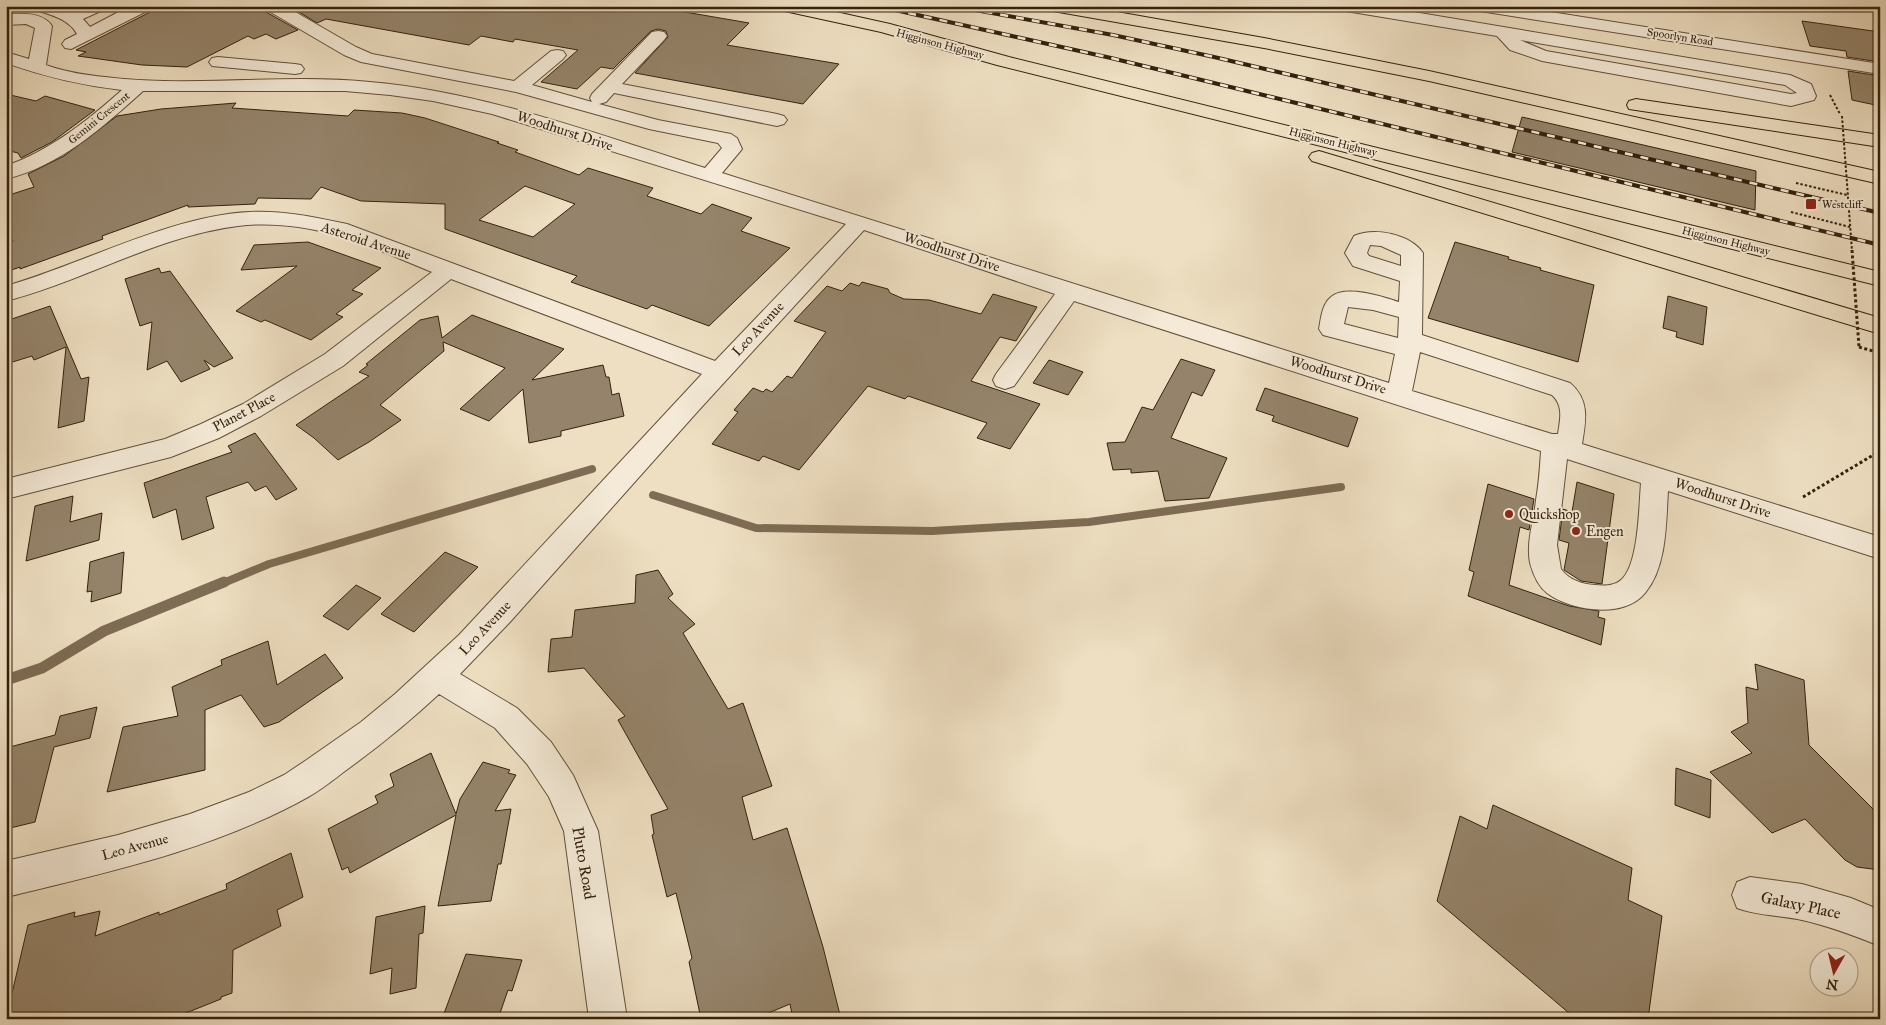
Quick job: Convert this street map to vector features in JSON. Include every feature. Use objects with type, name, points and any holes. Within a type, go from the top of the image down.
[{"type":"highway","name":"Higginson Highway","points":[[786,6],[884,28],[1003,61],[1880,279]]},
{"type":"highway","points":[[1053,6],[1661,110],[1880,141]]},
{"type":"highway","points":[[1264,43],[1439,78],[1880,178]]},
{"type":"highway","points":[[1003,61],[1880,326]]},
{"type":"street","points":[[42,6],[73,17],[83,30],[79,40],[143,6]]},
{"type":"street","points":[[73,17],[97,6]]},
{"type":"street","points":[[273,6],[350,51],[368,58],[416,69],[484,80],[591,106],[656,125],[706,134],[730,142],[732,149],[710,176]]},
{"type":"street","points":[[1346,6],[1790,80],[1805,88],[1807,96],[1791,100],[1542,56],[1516,46],[1503,33]]},
{"type":"street","name":"Spoorlyn Road","points":[[1480,6],[1621,21],[1880,69]]},
{"type":"street","points":[[6,20],[32,20],[44,26],[37,69]]},
{"type":"street","points":[[591,106],[658,36]]},
{"type":"street","points":[[518,88],[557,55]]},
{"type":"street","points":[[416,69],[435,57],[461,59]]},
{"type":"street","name":"Woodhurst Drive","points":[[9,60],[56,75],[137,87],[364,86],[451,98],[498,110],[860,222],[1318,370],[1561,445],[1655,477],[1880,548]]},
{"type":"street","points":[[218,62],[316,72],[326,76],[326,85]]},
{"type":"street","points":[[484,80],[495,65]]},
{"type":"street","name":"Gemini Crescent","points":[[6,174],[63,148],[79,137],[137,87]]},
{"type":"street","points":[[609,87],[777,120]]},
{"type":"street","name":"Asteroid Avenue","points":[[6,294],[69,274],[158,238],[210,224],[254,218],[300,221],[339,229],[718,371]]},
{"type":"street","name":"Leo Avenue","points":[[6,879],[152,844],[227,818],[298,785],[372,734],[438,677],[486,628],[718,371],[860,222]]},
{"type":"street","name":"Planet Place","points":[[6,490],[171,447],[227,423],[334,360],[450,269]]},
{"type":"street","points":[[1399,394],[1410,344],[1411,277]]},
{"type":"street","points":[[1005,380],[1069,290]]},
{"type":"street","points":[[1318,370],[1327,347],[1333,316],[1342,299],[1355,298],[1410,312]]},
{"type":"street","points":[[1331,328],[1410,344],[1561,388],[1567,393],[1574,405],[1561,445],[1543,542],[1544,561],[1552,580],[1566,590],[1593,598],[1615,597],[1625,594],[1637,583],[1643,571],[1648,543],[1655,477]]},
{"type":"street","name":"Pluto Road","points":[[438,677],[506,718],[539,753],[561,786],[581,831],[608,1019]]},
{"type":"street","name":"Galaxy Place","points":[[1750,895],[1802,902],[1851,916],[1880,928]]},
{"type":"path","points":[[1842,116],[1859,347],[1880,353]]},
{"type":"path","points":[[1796,183],[1848,195]]},
{"type":"path","points":[[1792,212],[1850,227]]},
{"type":"path","points":[[1798,500],[1880,451]]},
{"type":"building","points":[[153,6],[263,6],[266,12],[298,30],[276,39],[266,34],[254,39],[248,36],[187,67],[142,65],[78,56],[86,52],[76,50],[150,12]]},
{"type":"building","points":[[289,6],[650,6],[749,23],[727,45],[839,64],[803,104],[635,73],[668,37],[666,31],[658,29],[651,31],[613,69],[601,67],[577,89],[541,82],[578,50],[515,39],[513,42],[481,36],[469,45],[326,19],[317,23]]},
{"type":"building","points":[[1802,21],[1880,32],[1880,62],[1847,57],[1846,51],[1810,46]]},
{"type":"building","points":[[1848,71],[1880,76],[1880,106],[1852,100]]},
{"type":"building","points":[[6,94],[36,101],[45,96],[95,110],[52,142],[21,158],[18,153],[6,150]]},
{"type":"building","points":[[236,103],[232,108],[348,116],[354,110],[402,113],[425,118],[499,142],[497,143],[518,150],[515,152],[579,175],[588,168],[653,188],[647,196],[701,214],[712,204],[752,218],[741,231],[790,248],[709,326],[652,305],[647,309],[571,282],[577,276],[445,229],[445,204],[361,201],[321,187],[311,199],[258,198],[255,204],[188,207],[188,205],[102,236],[103,239],[20,269],[20,267],[6,272],[6,244],[13,241],[6,229],[6,196],[34,187],[28,174],[64,156],[117,116],[161,109]],"holes":[[[525,186],[575,204],[533,237],[479,220]]]},
{"type":"building","points":[[1522,117],[1756,171],[1755,210],[1512,152]]},
{"type":"building","points":[[308,242],[381,268],[352,290],[363,294],[336,314],[343,317],[311,340],[265,320],[261,322],[236,311],[297,266],[241,270],[254,245]]},
{"type":"building","points":[[1455,242],[1509,257],[1508,259],[1541,268],[1540,270],[1594,285],[1578,362],[1428,318]]},
{"type":"building","points":[[159,268],[161,273],[170,271],[233,358],[214,367],[204,360],[210,369],[181,382],[167,361],[147,370],[152,322],[140,326],[125,279]]},
{"type":"building","points":[[862,282],[888,289],[890,293],[904,299],[929,300],[981,314],[993,294],[1037,307],[1016,341],[1000,337],[971,381],[1040,404],[1010,449],[977,438],[987,423],[908,396],[905,399],[868,386],[799,470],[763,456],[759,461],[712,444],[738,412],[734,410],[753,388],[763,392],[766,389],[772,392],[787,376],[792,378],[826,332],[794,321],[827,286],[842,291],[850,283],[859,286]]},
{"type":"building","points":[[1668,296],[1707,307],[1703,345],[1676,337],[1677,332],[1663,328]]},
{"type":"building","points":[[50,306],[81,379],[89,377],[84,421],[58,428],[66,347],[34,360],[32,356],[6,364],[6,321]]},
{"type":"building","points":[[472,315],[564,349],[532,380],[603,365],[606,377],[609,377],[612,395],[619,393],[624,416],[561,431],[561,436],[529,443],[523,389],[489,421],[460,409],[505,368],[443,342],[444,351],[380,405],[401,420],[338,460],[314,438],[296,425],[369,376],[359,372],[368,365],[366,364],[420,320],[438,316],[442,338]]},
{"type":"building","points":[[1181,359],[1215,370],[1202,396],[1192,392],[1171,438],[1227,458],[1209,498],[1165,501],[1158,471],[1131,473],[1131,469],[1113,470],[1107,443],[1125,442],[1142,407],[1153,410]]},
{"type":"building","points":[[1049,360],[1083,372],[1068,395],[1033,383]]},
{"type":"building","points":[[1265,388],[1358,418],[1348,447],[1272,421],[1274,416],[1256,410]]},
{"type":"building","points":[[255,433],[297,489],[276,500],[266,486],[255,491],[248,482],[206,497],[214,528],[182,540],[176,509],[153,518],[144,483],[232,452],[228,446]]},
{"type":"building","points":[[1577,482],[1614,494],[1602,584],[1581,581],[1564,570],[1569,543],[1559,540],[1563,509],[1572,512]]},
{"type":"building","points":[[1488,484],[1534,499],[1529,530],[1520,527],[1509,585],[1569,606],[1599,611],[1598,617],[1605,619],[1601,645],[1468,596],[1474,572],[1469,570]]},
{"type":"building","points":[[73,496],[70,522],[102,513],[99,540],[26,561],[35,506]]},
{"type":"building","points":[[124,552],[121,593],[91,602],[92,591],[87,592],[90,562]]},
{"type":"building","points":[[445,552],[478,567],[414,632],[381,614]]},
{"type":"building","points":[[658,570],[673,594],[668,598],[695,624],[683,633],[728,709],[743,703],[772,786],[742,797],[753,840],[787,828],[823,947],[841,1019],[793,1019],[790,1004],[754,1019],[701,1019],[689,962],[692,958],[676,893],[667,897],[652,835],[654,834],[651,815],[668,809],[618,720],[625,716],[584,668],[548,672],[551,639],[572,637],[575,610],[635,603],[636,575]]},
{"type":"building","points":[[356,585],[381,598],[348,630],[323,616]]},
{"type":"building","points":[[268,641],[277,685],[325,654],[343,678],[279,722],[264,727],[241,695],[205,710],[205,770],[107,792],[123,727],[178,716],[172,687],[222,665],[221,660]]},
{"type":"building","points":[[1755,664],[1804,680],[1809,745],[1880,816],[1880,870],[1857,867],[1845,860],[1805,819],[1772,833],[1710,772],[1752,753],[1731,732],[1748,723],[1746,687],[1758,690]]},
{"type":"building","points":[[97,707],[90,738],[54,747],[35,822],[6,829],[6,748],[55,735],[60,716]]},
{"type":"building","points":[[431,753],[456,814],[460,799],[483,762],[510,770],[508,773],[516,775],[495,811],[511,809],[501,864],[498,864],[491,901],[438,906],[456,815],[350,873],[348,867],[342,870],[328,829],[378,803],[375,796],[394,786],[390,774]]},
{"type":"building","points":[[1676,768],[1711,780],[1710,818],[1675,805]]},
{"type":"building","points":[[1493,805],[1632,868],[1628,900],[1662,916],[1648,1019],[1576,1019],[1437,901],[1460,816],[1487,829]]},
{"type":"building","points":[[291,853],[303,897],[277,910],[281,926],[233,950],[232,993],[171,1019],[6,1019],[28,925],[75,912],[74,917],[100,911],[95,936],[159,912],[159,915],[227,889],[226,884]]},
{"type":"building","points":[[425,906],[423,933],[419,934],[416,988],[390,994],[392,968],[370,974],[376,917]]},
{"type":"building","points":[[466,954],[522,960],[512,991],[508,990],[498,1019],[442,1019]]},
{"type":"waterway","points":[[221,584],[269,564],[592,469]]},
{"type":"waterway","points":[[653,495],[756,528],[932,531],[1089,522],[1341,487]]},
{"type":"waterway","points":[[6,680],[42,668],[104,631],[224,582]]},
{"type":"railway","points":[[877,6],[1111,58],[1880,245]]},
{"type":"railway","points":[[953,6],[1113,35],[1214,57],[1880,213]]},
{"type":"place","name":"Westcliff","points":[[1811,204]]},
{"type":"place","name":"Quickshop","points":[[1509,514]]},
{"type":"place","name":"Engen","points":[[1576,531]]}]
